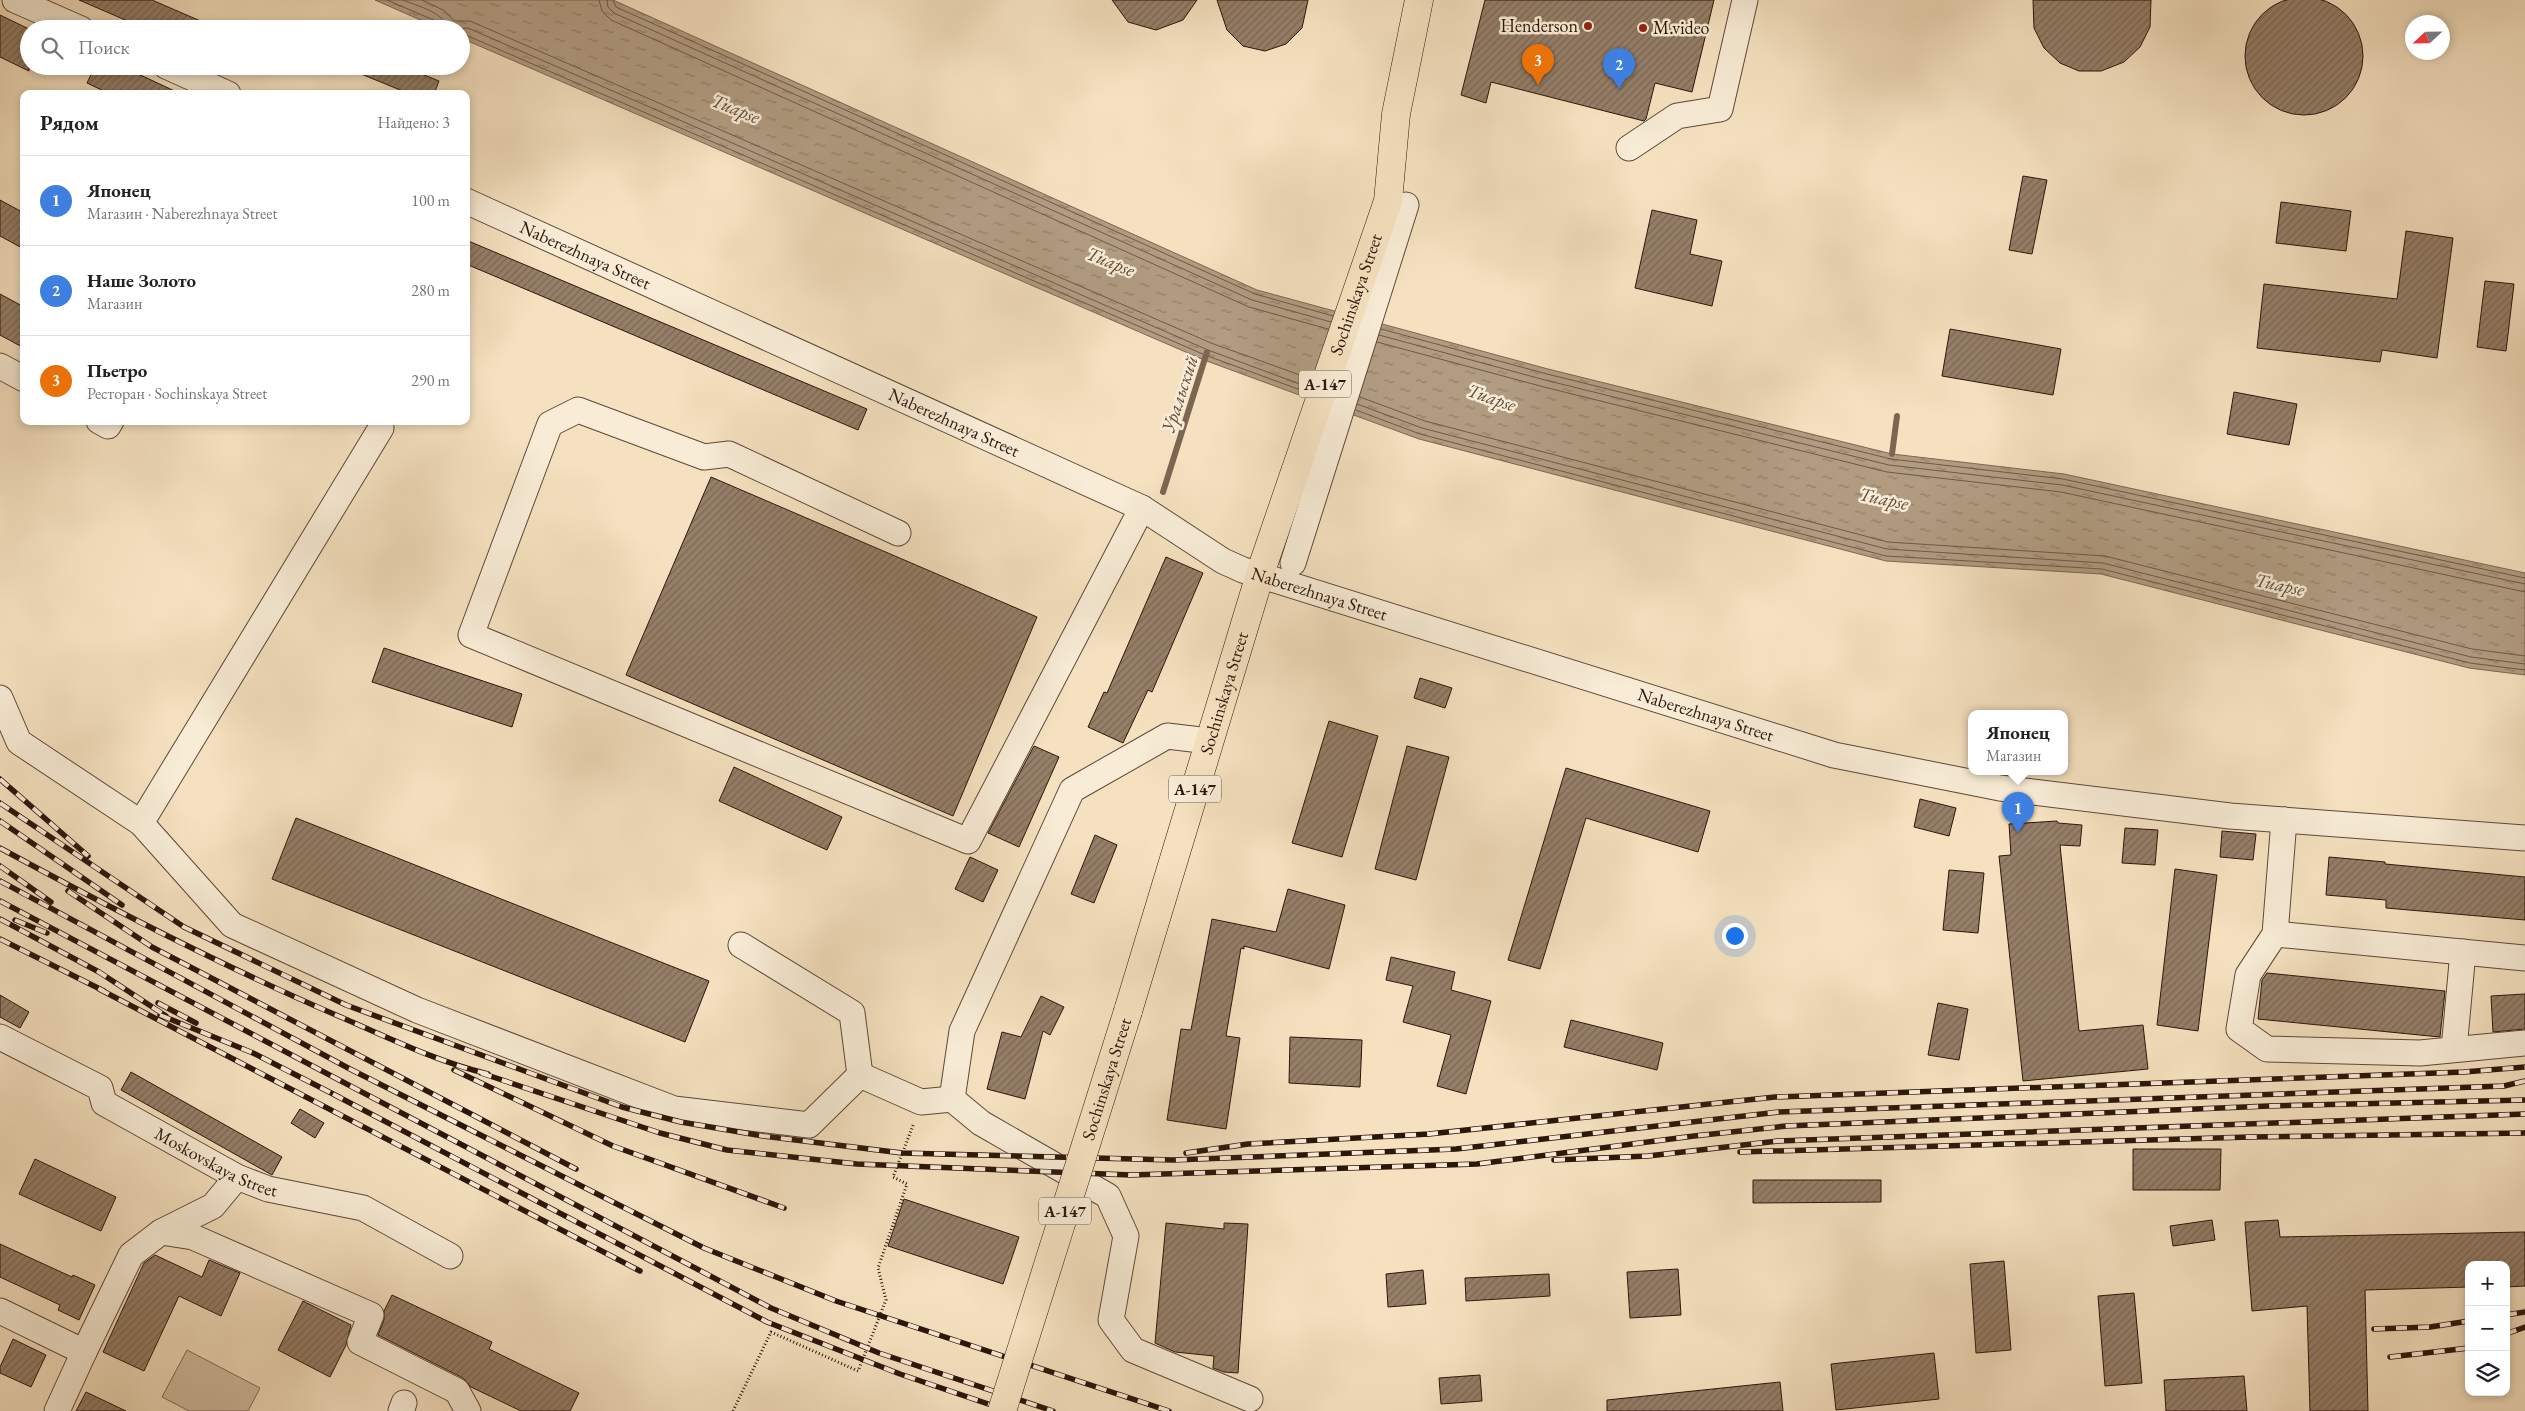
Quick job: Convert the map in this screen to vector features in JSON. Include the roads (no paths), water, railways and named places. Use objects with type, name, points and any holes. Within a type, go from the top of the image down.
[{"type":"highway","name":"Sochinskaya Street","points":[[1002,1411],[1128,1011],[1261,572],[1397,203],[1396,114],[1419,0]]},
{"type":"street","points":[[15,0],[61,20]]},
{"type":"street","points":[[1629,148],[1677,116],[1720,109],[1745,0]]},
{"type":"street","points":[[186,75],[219,90]]},
{"type":"street","name":"Naberezhnaya Street","points":[[470,203],[1142,508],[1223,561],[1834,755],[2000,788],[2230,816],[2525,838]]},
{"type":"street","points":[[1293,563],[1397,203]]},
{"type":"street","points":[[0,366],[20,378]]},
{"type":"street","points":[[898,533],[730,454],[704,457],[578,410],[550,424],[471,635],[968,841],[1142,508]]},
{"type":"street","points":[[141,823],[381,428]]},
{"type":"street","points":[[0,698],[19,742],[141,823],[232,925],[417,1010],[674,1109],[808,1125],[860,1075]]},
{"type":"street","points":[[952,1099],[962,1031],[1072,790],[1167,736],[1209,741]]},
{"type":"street","points":[[2284,820],[2275,934],[2248,974],[2239,1029],[2267,1049],[2420,1053],[2525,1043]]},
{"type":"street","points":[[2275,934],[2525,958]]},
{"type":"street","points":[[741,944],[852,1014],[860,1075]]},
{"type":"street","points":[[2454,1049],[2463,952]]},
{"type":"street","name":"Moskovskaya Street","points":[[0,1038],[100,1088],[104,1103],[237,1177],[268,1189],[363,1208],[450,1256]]},
{"type":"street","points":[[860,1075],[921,1102],[952,1099],[981,1123],[1108,1196],[1126,1236],[1111,1320],[1133,1350],[1250,1398]]},
{"type":"street","points":[[56,1411],[131,1255],[161,1232],[213,1206],[237,1177]]},
{"type":"street","points":[[161,1232],[193,1237],[371,1315],[360,1342],[457,1391],[468,1411]]},
{"type":"street","points":[[0,1310],[84,1352]]},
{"type":"water","name":"Tuapse","points":[[375,0],[613,0],[1257,290],[1548,369],[1892,454],[2064,474],[2525,573],[2525,675],[2469,668],[2101,574],[1886,561],[1419,439],[1204,360],[470,42],[470,20],[421,20]]},
{"type":"waterway","name":"Уральский","points":[[1163,492],[1207,352]]},
{"type":"waterway","points":[[1892,454],[1897,416]]},
{"type":"railway","points":[[0,779],[88,856]]},
{"type":"railway","points":[[0,803],[184,927],[346,1005],[622,1107],[681,1122],[763,1136],[902,1153],[1173,1160],[1456,1149],[1779,1112],[2504,1086],[2525,1081]]},
{"type":"railway","points":[[0,821],[122,905]]},
{"type":"railway","points":[[0,848],[127,915],[299,999],[415,1049],[451,1063],[488,1074]]},
{"type":"railway","points":[[0,866],[51,902]]},
{"type":"railway","points":[[0,881],[350,1069],[704,1248],[836,1301],[1169,1411]]},
{"type":"railway","points":[[68,891],[152,947],[576,1169]]},
{"type":"railway","points":[[0,901],[771,1308],[879,1353],[1053,1411]]},
{"type":"railway","points":[[0,919],[99,972],[166,1016]]},
{"type":"railway","points":[[15,920],[47,933]]},
{"type":"railway","points":[[0,939],[104,991]]},
{"type":"railway","points":[[99,989],[640,1271]]},
{"type":"railway","points":[[158,1003],[196,1023]]},
{"type":"railway","points":[[160,1015],[253,1053],[339,1097]]},
{"type":"railway","points":[[1186,1153],[1248,1144],[1429,1134],[1775,1097],[2464,1072],[2525,1067]]},
{"type":"railway","points":[[454,1070],[613,1146],[784,1208]]},
{"type":"railway","points":[[481,1073],[660,1133],[727,1150],[857,1164],[1131,1175],[1477,1164],[1786,1126],[2269,1106],[2525,1100]]},
{"type":"railway","points":[[333,1094],[767,1322],[900,1374],[1009,1411]]},
{"type":"railway","points":[[1554,1160],[1648,1156],[1778,1141],[2525,1114]]},
{"type":"railway","points":[[1740,1152],[2250,1137],[2525,1133]]},
{"type":"railway","points":[[2510,1314],[2525,1312]]},
{"type":"railway","points":[[2374,1329],[2430,1327],[2465,1322]]},
{"type":"railway","points":[[2510,1333],[2525,1327]]},
{"type":"railway","points":[[2390,1357],[2465,1348]]},
{"type":"place","name":"Henderson","points":[[1588,26]]},
{"type":"place","name":"M.video","points":[[1643,28]]},
{"type":"place","name":"Пьетро","points":[[1538,85]]},
{"type":"place","name":"Наше Золото","points":[[1619,89]]},
{"type":"place","name":"Японец","points":[[2018,833]]}]
